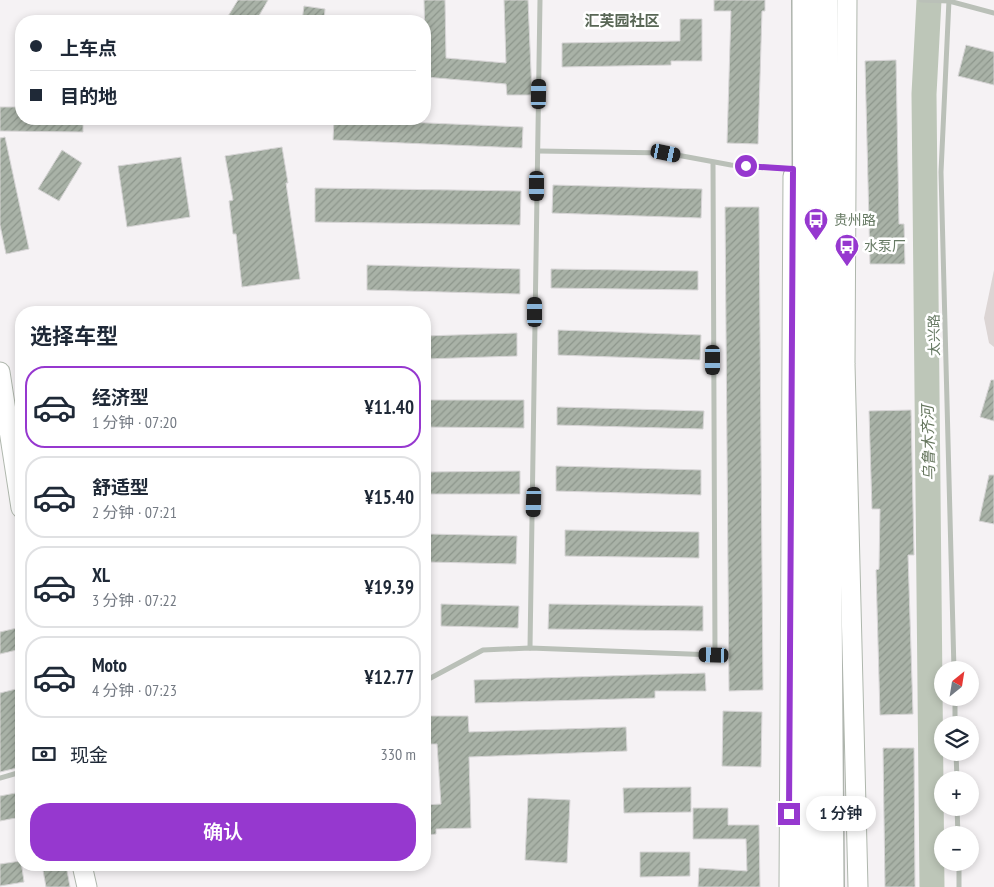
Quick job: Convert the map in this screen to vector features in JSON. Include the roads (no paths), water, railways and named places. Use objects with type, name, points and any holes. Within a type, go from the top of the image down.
[{"type":"highway","points":[[805,0],[808,887]]},
{"type":"highway","points":[[825,0],[831,887]]},
{"type":"main road","points":[[789,887],[794,0]]},
{"type":"main road","points":[[847,0],[845,364],[858,887]]},
{"type":"main road","points":[[0,372],[15,469]]},
{"type":"main road","points":[[83,871],[87,887]]},
{"type":"street","points":[[530,648],[534,502],[540,0]]},
{"type":"street","points":[[921,0],[950,1],[994,13]]},
{"type":"street","name":"太兴路","points":[[950,1],[942,172],[954,661]]},
{"type":"street","points":[[538,151],[666,153],[713,162],[793,169]]},
{"type":"street","points":[[431,678],[483,650],[530,648],[714,655],[713,162]]},
{"type":"street","points":[[0,778],[15,774]]},
{"type":"street","points":[[959,871],[959,887]]},
{"type":"waterway","name":"乌鲁木齐河","points":[[929,0],[924,94],[932,887]]},
{"type":"place","name":"贵州路","points":[[816,241]]},
{"type":"place","name":"水泵厂","points":[[847,267]]},
{"type":"district","name":"汇芙园社区","points":[[622,20]]}]
